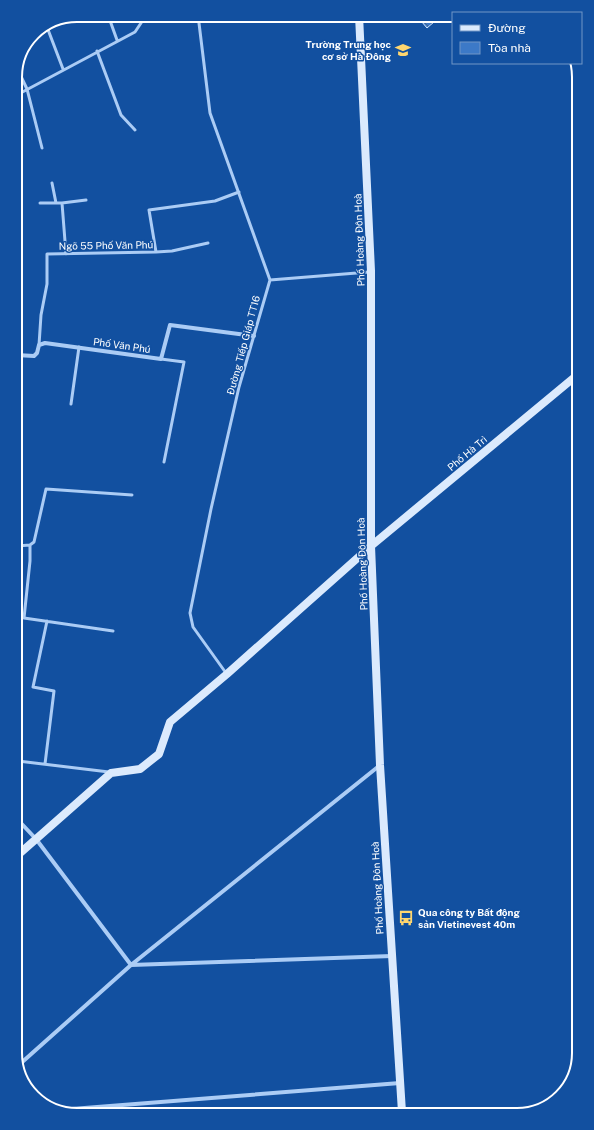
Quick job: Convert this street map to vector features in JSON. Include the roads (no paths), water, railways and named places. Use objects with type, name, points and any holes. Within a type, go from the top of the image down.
[{"type":"street","name":"Phố Hoàng Đôn Hoà","points":[[359,22],[371,272],[371,546],[380,765],[402,1108]]},
{"type":"street","name":"Phố Văn Phú","points":[[39,345],[45,343],[80,347],[161,359],[170,325],[254,336]]},
{"type":"street","points":[[22,355],[34,356],[37,353],[39,345]]},
{"type":"street","name":"Phố Hà Trì","points":[[111,772],[140,769],[159,754],[170,722],[227,674],[371,546],[572,379]]},
{"type":"street","points":[[23,1062],[132,965],[380,765]]},
{"type":"street","points":[[22,851],[111,772]]},
{"type":"street","points":[[22,824],[36,839],[132,965]]},
{"type":"street","points":[[132,965],[392,956]]},
{"type":"street","points":[[84,1108],[400,1083]]},
{"type":"lane","points":[[111,22],[117,40]]},
{"type":"lane","points":[[199,22],[210,113],[270,280],[371,272]]},
{"type":"lane","points":[[22,92],[117,40],[135,32],[141,23]]},
{"type":"lane","points":[[48,30],[63,69]]},
{"type":"lane","points":[[97,51],[121,115],[135,130]]},
{"type":"lane","points":[[22,78],[27,89],[42,148]]},
{"type":"lane","points":[[52,183],[56,203]]},
{"type":"lane","points":[[156,252],[149,210],[216,201],[238,192]]},
{"type":"lane","points":[[40,203],[62,203],[86,200]]},
{"type":"lane","points":[[62,203],[66,254]]},
{"type":"lane","name":"Ngõ 55 Phố Văn Phú","points":[[39,345],[41,315],[47,284],[47,254],[172,251],[208,243]]},
{"type":"lane","name":"Đường Tiếp Giáp TT16","points":[[227,674],[193,627],[190,613],[211,509],[239,388],[270,280]]},
{"type":"lane","points":[[71,404],[80,347]]},
{"type":"lane","points":[[161,359],[184,362],[164,462]]},
{"type":"lane","points":[[22,546],[30,545],[34,542],[46,489],[132,495]]},
{"type":"lane","points":[[30,545],[30,561],[24,618],[112,631]]},
{"type":"lane","points":[[44,764],[54,691],[33,687],[47,621]]},
{"type":"lane","points":[[22,761],[111,772]]},
{"type":"place","name":"Trường Trung học cơ sở Hà Đông","points":[[403,50]]},
{"type":"place","name":"Qua công ty Bất động sản Vietinevest 40m","points":[[406,918]]}]
